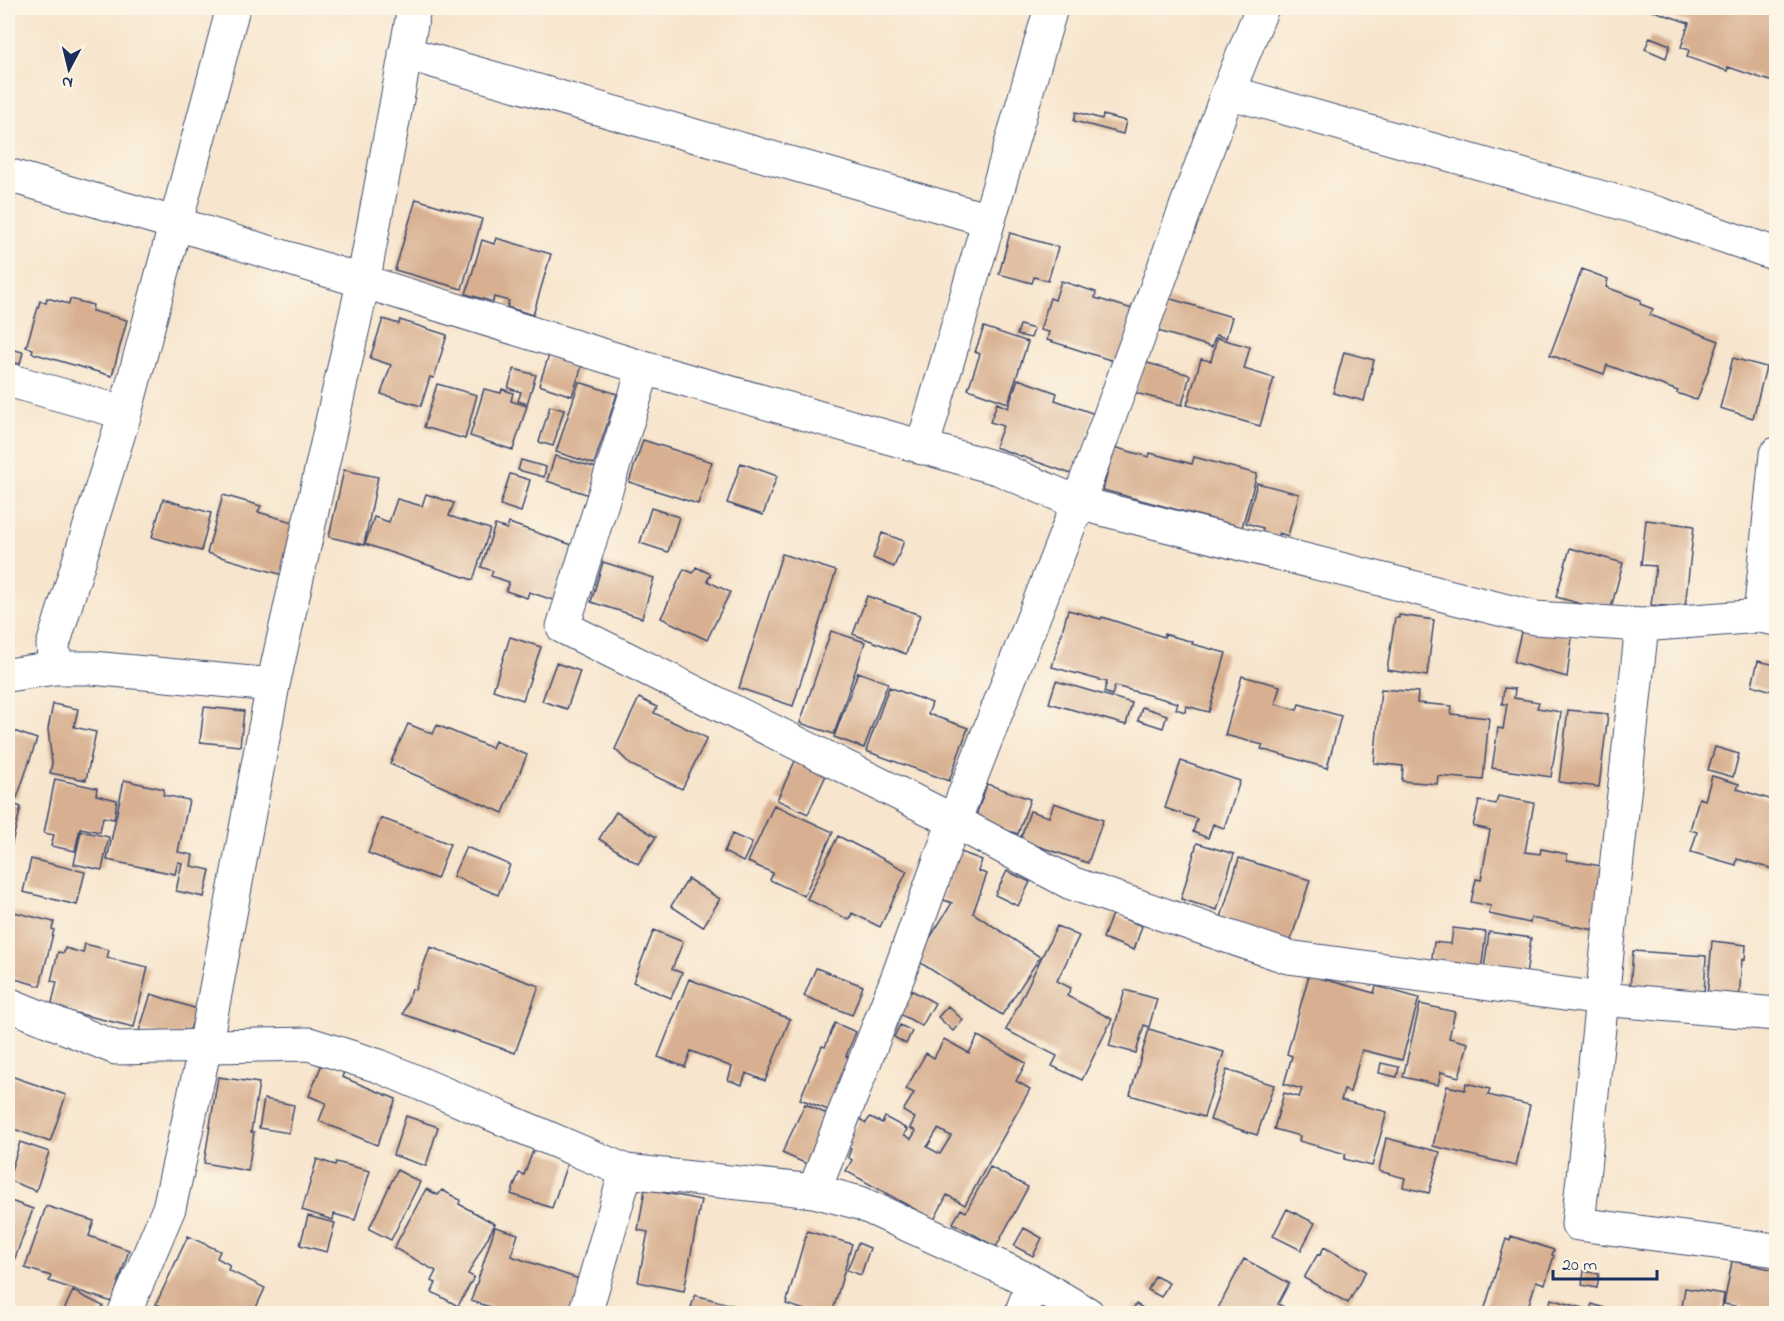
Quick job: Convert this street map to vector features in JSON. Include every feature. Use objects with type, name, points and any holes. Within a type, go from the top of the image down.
[{"type":"street","points":[[55,668],[53,645],[125,413],[232,8]]},
{"type":"street","points":[[124,1314],[169,1208],[206,1047],[273,685],[363,283],[414,8]]},
{"type":"street","points":[[922,447],[1051,8]]},
{"type":"street","points":[[814,1191],[1078,502],[1228,92],[1262,8]]},
{"type":"street","points":[[405,53],[989,220]]},
{"type":"street","points":[[1228,92],[1660,214],[1776,254]]},
{"type":"street","points":[[8,175],[174,223],[644,368],[1000,469],[1078,502],[1535,618],[1642,625],[1768,618],[1776,454]]},
{"type":"street","points":[[644,368],[563,627],[954,821],[1071,883],[1288,957],[1602,999],[1776,1014]]},
{"type":"street","points":[[8,380],[125,413]]},
{"type":"street","points":[[1642,625],[1578,1224],[1776,1250]]},
{"type":"street","points":[[8,675],[55,668],[92,668],[273,685]]},
{"type":"street","points":[[8,1004],[116,1048],[309,1044],[380,1066],[626,1171],[814,1191],[860,1203],[1033,1282],[1088,1314]]},
{"type":"street","points":[[585,1314],[626,1171]]},
{"type":"street","points":[[1021,1314],[1033,1282]]},
{"type":"building","points":[[1649,8],[1776,8],[1776,83],[1728,67],[1727,71],[1687,57],[1689,50],[1681,47],[1689,23]]},
{"type":"building","points":[[1650,37],[1670,45],[1666,58],[1645,49]]},
{"type":"building","points":[[1076,112],[1102,119],[1103,115],[1126,121],[1123,134],[1074,121]]},
{"type":"building","points":[[416,199],[482,219],[462,289],[395,270]]},
{"type":"building","points":[[1010,233],[1058,247],[1048,281],[1034,277],[1032,283],[999,274]]},
{"type":"building","points":[[496,238],[551,254],[533,315],[507,307],[509,301],[494,297],[493,302],[466,294],[482,240],[494,244]]},
{"type":"building","points":[[1582,269],[1608,279],[1606,287],[1641,300],[1640,304],[1653,309],[1650,315],[1719,341],[1697,400],[1607,365],[1604,374],[1550,355]]},
{"type":"building","points":[[1061,281],[1096,292],[1095,298],[1136,310],[1120,363],[1047,340],[1049,332],[1040,330],[1050,298],[1055,300]]},
{"type":"building","points":[[47,298],[69,304],[70,299],[93,305],[92,311],[127,320],[112,376],[32,353],[33,349],[26,347],[40,301],[46,303]]},
{"type":"building","points":[[1168,298],[1232,317],[1226,338],[1216,335],[1212,347],[1158,331]]},
{"type":"building","points":[[383,319],[399,324],[400,320],[447,335],[434,378],[430,377],[421,406],[381,394],[391,365],[370,358]]},
{"type":"building","points":[[1020,325],[1034,329],[1031,338],[1017,335]]},
{"type":"building","points":[[984,327],[1028,342],[1008,403],[968,389],[980,354],[975,352]]},
{"type":"building","points":[[1217,338],[1250,347],[1244,369],[1274,378],[1260,426],[1187,405],[1201,359],[1211,361]]},
{"type":"building","points":[[10,349],[23,352],[20,364],[8,361]]},
{"type":"building","points":[[1344,352],[1374,360],[1364,401],[1333,393]]},
{"type":"building","points":[[549,355],[582,366],[572,396],[539,385]]},
{"type":"building","points":[[1733,358],[1766,367],[1753,418],[1720,408]]},
{"type":"building","points":[[1144,362],[1190,375],[1182,405],[1135,393]]},
{"type":"building","points":[[514,369],[536,375],[527,404],[518,401],[521,392],[508,388]]},
{"type":"building","points":[[1018,379],[1057,393],[1055,400],[1095,414],[1077,476],[995,447],[1003,426],[990,422],[997,403],[1008,408]]},
{"type":"building","points":[[579,382],[617,394],[594,464],[556,452]]},
{"type":"building","points":[[437,384],[477,395],[465,439],[424,427]]},
{"type":"building","points":[[484,389],[501,393],[502,389],[513,393],[511,401],[527,406],[513,450],[470,436]]},
{"type":"building","points":[[550,406],[564,410],[553,446],[539,442]]},
{"type":"building","points":[[643,440],[712,462],[698,504],[629,482]]},
{"type":"building","points":[[1114,447],[1149,457],[1150,453],[1192,464],[1194,457],[1257,474],[1242,527],[1103,490]]},
{"type":"building","points":[[555,456],[597,468],[589,495],[547,481]]},
{"type":"building","points":[[521,460],[546,467],[544,477],[518,470]]},
{"type":"building","points":[[741,463],[777,476],[763,515],[727,503]]},
{"type":"building","points":[[344,470],[378,477],[364,545],[329,537]]},
{"type":"building","points":[[510,474],[530,480],[521,512],[500,505]]},
{"type":"building","points":[[1257,483],[1299,494],[1288,536],[1279,533],[1278,537],[1262,533],[1263,528],[1246,523]]},
{"type":"building","points":[[426,494],[454,503],[449,516],[490,529],[473,580],[365,544],[374,517],[389,522],[397,499],[422,506]]},
{"type":"building","points":[[223,495],[261,506],[258,512],[296,523],[283,575],[207,553]]},
{"type":"building","points":[[163,499],[211,513],[201,551],[152,537]]},
{"type":"building","points":[[651,508],[679,517],[668,552],[640,543]]},
{"type":"building","points":[[1646,520],[1694,526],[1685,607],[1651,605],[1656,566],[1641,565]]},
{"type":"building","points":[[509,523],[575,546],[556,601],[529,592],[527,598],[506,591],[509,582],[491,576],[493,571],[481,567],[495,525],[507,529]]},
{"type":"building","points":[[882,533],[904,541],[894,567],[873,558]]},
{"type":"building","points":[[1570,548],[1623,563],[1610,612],[1556,597]]},
{"type":"building","points":[[782,554],[836,571],[793,706],[739,688]]},
{"type":"building","points":[[603,562],[654,578],[642,618],[591,602]]},
{"type":"building","points":[[696,567],[711,574],[707,581],[730,592],[707,640],[661,618],[684,569],[693,573]]},
{"type":"building","points":[[867,596],[920,615],[906,654],[853,634]]},
{"type":"building","points":[[1068,610],[1101,619],[1102,617],[1164,637],[1164,634],[1226,653],[1209,712],[1186,706],[1185,712],[1176,709],[1178,703],[1115,686],[1112,695],[1104,692],[1107,682],[1052,667]]},
{"type":"building","points":[[1399,615],[1434,620],[1427,676],[1387,670],[1395,618],[1399,618]]},
{"type":"building","points":[[1523,624],[1572,637],[1567,677],[1514,662]]},
{"type":"building","points":[[831,631],[865,642],[834,734],[800,723]]},
{"type":"building","points":[[510,637],[541,647],[523,700],[493,690]]},
{"type":"building","points":[[1758,661],[1776,665],[1772,691],[1752,685]]},
{"type":"building","points":[[556,663],[580,671],[567,709],[542,701]]},
{"type":"building","points":[[858,672],[888,683],[864,748],[834,737]]},
{"type":"building","points":[[1242,676],[1280,686],[1275,704],[1297,710],[1299,704],[1341,716],[1327,768],[1261,749],[1263,745],[1225,735]]},
{"type":"building","points":[[1056,681],[1132,703],[1126,725],[1049,703]]},
{"type":"building","points":[[889,687],[932,703],[928,714],[968,728],[949,781],[866,751]]},
{"type":"building","points":[[1504,688],[1515,689],[1514,698],[1539,702],[1537,708],[1561,712],[1551,777],[1492,768],[1498,728],[1503,729],[1507,704],[1502,704]]},
{"type":"building","points":[[1381,689],[1418,692],[1417,703],[1452,706],[1451,714],[1489,718],[1483,780],[1438,776],[1437,784],[1402,781],[1403,766],[1374,763]]},
{"type":"building","points":[[639,698],[657,707],[654,713],[707,738],[682,789],[631,765],[615,749]]},
{"type":"building","points":[[53,704],[78,709],[74,727],[96,732],[86,780],[50,773],[52,763],[48,729]]},
{"type":"building","points":[[204,707],[244,711],[240,746],[200,742]]},
{"type":"building","points":[[1142,707],[1167,715],[1163,728],[1138,720]]},
{"type":"building","points":[[1568,710],[1608,714],[1599,787],[1559,782]]},
{"type":"building","points":[[408,724],[433,734],[437,725],[492,748],[495,741],[527,755],[503,813],[390,764]]},
{"type":"building","points":[[8,729],[37,739],[17,798],[8,795]]},
{"type":"building","points":[[1715,747],[1739,754],[1733,777],[1708,770]]},
{"type":"building","points":[[796,759],[827,773],[808,814],[777,800]]},
{"type":"building","points":[[1181,761],[1240,781],[1224,828],[1213,824],[1208,838],[1193,832],[1197,819],[1165,808]]},
{"type":"building","points":[[1712,776],[1739,784],[1737,789],[1776,801],[1776,870],[1737,859],[1736,865],[1691,852],[1697,832],[1690,830],[1699,798],[1705,800]]},
{"type":"building","points":[[55,779],[97,788],[96,795],[117,800],[114,819],[103,817],[100,832],[80,828],[75,851],[51,846],[54,835],[44,833]]},
{"type":"building","points":[[124,780],[164,789],[163,795],[189,800],[178,852],[193,855],[191,866],[210,870],[204,897],[176,891],[182,863],[178,862],[175,874],[107,860]]},
{"type":"building","points":[[987,784],[1030,799],[1018,834],[979,821],[977,813]]},
{"type":"building","points":[[1498,796],[1534,803],[1525,852],[1540,854],[1541,849],[1567,854],[1567,860],[1607,867],[1595,930],[1531,918],[1530,923],[1489,914],[1491,906],[1471,902],[1476,879],[1481,880],[1490,830],[1473,826],[1479,801],[1496,804]]},
{"type":"building","points":[[8,802],[21,807],[10,851],[8,850]]},
{"type":"building","points":[[1054,803],[1103,820],[1088,863],[1020,840],[1030,811],[1049,817]]},
{"type":"building","points":[[774,805],[833,832],[804,896],[770,880],[773,873],[748,862]]},
{"type":"building","points":[[616,812],[656,837],[638,864],[599,839]]},
{"type":"building","points":[[381,818],[450,844],[437,879],[368,853]]},
{"type":"building","points":[[81,831],[109,837],[102,870],[74,864]]},
{"type":"building","points":[[732,834],[752,843],[743,862],[724,852]]},
{"type":"building","points":[[838,836],[907,871],[880,927],[852,913],[849,920],[807,899]]},
{"type":"building","points":[[1197,843],[1234,854],[1217,910],[1181,899]]},
{"type":"building","points":[[466,847],[510,865],[498,895],[453,876]]},
{"type":"building","points":[[958,851],[982,860],[978,871],[987,874],[973,913],[1040,957],[1002,1015],[916,960],[952,903],[941,899]]},
{"type":"building","points":[[1239,858],[1310,880],[1290,943],[1220,921]]},
{"type":"building","points":[[31,859],[85,872],[77,905],[23,892]]},
{"type":"building","points":[[1007,871],[1030,882],[1018,906],[995,895]]},
{"type":"building","points":[[688,879],[720,899],[703,927],[671,906]]},
{"type":"building","points":[[14,912],[54,922],[40,986],[8,977],[8,932]]},
{"type":"building","points":[[1112,914],[1142,926],[1134,950],[1103,938]]},
{"type":"building","points":[[1057,926],[1079,936],[1057,981],[1071,988],[1067,996],[1112,1019],[1082,1080],[1052,1066],[1057,1056],[1006,1030]]},
{"type":"building","points":[[1453,928],[1486,932],[1481,972],[1431,965],[1434,942],[1451,944]]},
{"type":"building","points":[[654,930],[683,942],[672,969],[682,973],[671,998],[633,982]]},
{"type":"building","points":[[1489,932],[1531,938],[1526,976],[1484,970]]},
{"type":"building","points":[[1712,941],[1746,945],[1745,960],[1742,959],[1739,999],[1707,997]]},
{"type":"building","points":[[85,944],[109,950],[107,958],[148,967],[134,1027],[51,1007],[57,982],[51,981],[58,952],[64,953],[65,948],[83,953]]},
{"type":"building","points":[[430,947],[539,986],[515,1053],[403,1014],[412,989],[415,990]]},
{"type":"building","points":[[1633,951],[1706,956],[1704,994],[1630,989]]},
{"type":"building","points":[[816,968],[863,986],[852,1015],[804,996]]},
{"type":"building","points":[[1309,975],[1374,993],[1376,986],[1419,998],[1402,1060],[1362,1050],[1350,1092],[1344,1090],[1341,1100],[1387,1112],[1372,1166],[1344,1159],[1346,1154],[1299,1141],[1300,1136],[1274,1129],[1284,1093],[1299,1097],[1302,1089],[1284,1084],[1292,1056],[1287,1054]]},
{"type":"building","points":[[689,979],[790,1019],[765,1081],[746,1073],[742,1085],[728,1080],[732,1067],[691,1051],[685,1067],[658,1057]]},
{"type":"building","points":[[911,990],[935,1003],[922,1026],[898,1013]]},
{"type":"building","points":[[1125,990],[1157,999],[1149,1027],[1144,1025],[1136,1053],[1109,1046]]},
{"type":"building","points":[[151,994],[197,1009],[188,1036],[139,1031]]},
{"type":"building","points":[[1420,1004],[1455,1012],[1449,1038],[1468,1043],[1459,1077],[1441,1072],[1438,1085],[1403,1077]]},
{"type":"building","points":[[948,1006],[963,1020],[953,1031],[938,1017]]},
{"type":"building","points":[[835,1023],[856,1032],[846,1056],[863,1063],[841,1115],[800,1099],[822,1046],[825,1047]]},
{"type":"building","points":[[900,1025],[912,1031],[906,1044],[894,1037]]},
{"type":"building","points":[[1149,1029],[1224,1052],[1204,1117],[1130,1095]]},
{"type":"building","points":[[978,1036],[1026,1063],[1016,1081],[1030,1089],[965,1205],[947,1195],[934,1220],[846,1171],[852,1160],[848,1157],[851,1149],[846,1146],[860,1119],[866,1123],[870,1117],[882,1123],[885,1117],[907,1129],[904,1135],[911,1139],[916,1131],[910,1128],[915,1118],[903,1111],[914,1093],[906,1089],[926,1053],[934,1058],[944,1039],[969,1053]],"holes":[[[938,1129],[951,1136],[940,1154],[927,1147]]]},
{"type":"building","points":[[1381,1063],[1399,1067],[1397,1077],[1379,1073]]},
{"type":"building","points":[[322,1064],[344,1072],[342,1077],[396,1099],[377,1145],[319,1121],[326,1103],[309,1096]]},
{"type":"building","points":[[1227,1070],[1274,1085],[1257,1135],[1210,1120]]},
{"type":"building","points":[[8,1075],[66,1095],[50,1142],[8,1127]]},
{"type":"building","points":[[218,1077],[259,1083],[251,1132],[254,1132],[248,1171],[204,1163]]},
{"type":"building","points":[[1466,1083],[1490,1089],[1488,1095],[1530,1105],[1516,1166],[1433,1146],[1447,1086],[1465,1090]]},
{"type":"building","points":[[264,1099],[294,1105],[289,1133],[259,1128]]},
{"type":"building","points":[[805,1104],[838,1119],[816,1168],[782,1153]]},
{"type":"building","points":[[406,1116],[438,1127],[426,1166],[393,1155]]},
{"type":"building","points":[[1386,1138],[1440,1152],[1429,1193],[1403,1187],[1405,1178],[1379,1171]]},
{"type":"building","points":[[20,1142],[49,1152],[36,1191],[8,1180]]},
{"type":"building","points":[[534,1148],[568,1161],[552,1208],[511,1194],[519,1173],[524,1175]]},
{"type":"building","points":[[317,1159],[335,1165],[336,1162],[370,1171],[355,1220],[334,1214],[333,1220],[302,1210]]},
{"type":"building","points":[[990,1167],[1028,1187],[996,1247],[953,1223],[961,1209],[966,1212]]},
{"type":"building","points":[[397,1170],[420,1182],[391,1240],[369,1229]]},
{"type":"building","points":[[426,1189],[438,1195],[442,1190],[460,1200],[459,1204],[495,1224],[468,1274],[474,1277],[458,1306],[432,1292],[436,1283],[431,1281],[436,1271],[394,1248]]},
{"type":"building","points":[[645,1189],[701,1200],[684,1291],[638,1282],[648,1232],[638,1230]]},
{"type":"building","points":[[8,1200],[33,1209],[14,1261],[8,1259]]},
{"type":"building","points":[[46,1206],[94,1221],[89,1236],[129,1250],[112,1302],[49,1281],[51,1276],[25,1268]]},
{"type":"building","points":[[1287,1209],[1315,1223],[1301,1250],[1273,1236]]},
{"type":"building","points":[[308,1216],[335,1223],[327,1252],[300,1245]]},
{"type":"building","points":[[495,1227],[518,1234],[511,1256],[582,1280],[571,1314],[489,1314],[491,1307],[471,1301]]},
{"type":"building","points":[[1024,1228],[1042,1238],[1033,1256],[1014,1246]]},
{"type":"building","points":[[807,1231],[852,1244],[832,1314],[818,1314],[786,1304]]},
{"type":"building","points":[[188,1236],[220,1251],[217,1258],[230,1265],[228,1270],[265,1288],[253,1314],[171,1314],[172,1311],[156,1304]]},
{"type":"building","points":[[1511,1236],[1554,1250],[1545,1284],[1536,1281],[1526,1314],[1483,1314],[1506,1239],[1510,1241]]},
{"type":"building","points":[[858,1243],[870,1248],[861,1275],[847,1270]]},
{"type":"building","points":[[1324,1247],[1366,1271],[1348,1303],[1304,1278]]},
{"type":"building","points":[[1244,1259],[1289,1283],[1278,1304],[1296,1314],[1215,1314]]},
{"type":"building","points":[[1732,1261],[1776,1270],[1774,1314],[1724,1304]]},
{"type":"building","points":[[1584,1271],[1599,1274],[1597,1288],[1582,1285]]},
{"type":"building","points":[[1155,1276],[1169,1283],[1161,1297],[1148,1290]]},
{"type":"building","points":[[1685,1288],[1724,1294],[1721,1314],[1681,1314]]},
{"type":"building","points":[[73,1291],[103,1306],[99,1314],[62,1314]]},
{"type":"building","points":[[695,1295],[762,1313],[762,1314],[689,1314]]},
{"type":"building","points":[[1551,1299],[1590,1310],[1592,1304],[1623,1314],[1547,1314]]},
{"type":"building","points":[[1136,1304],[1153,1314],[1130,1314]]}]
